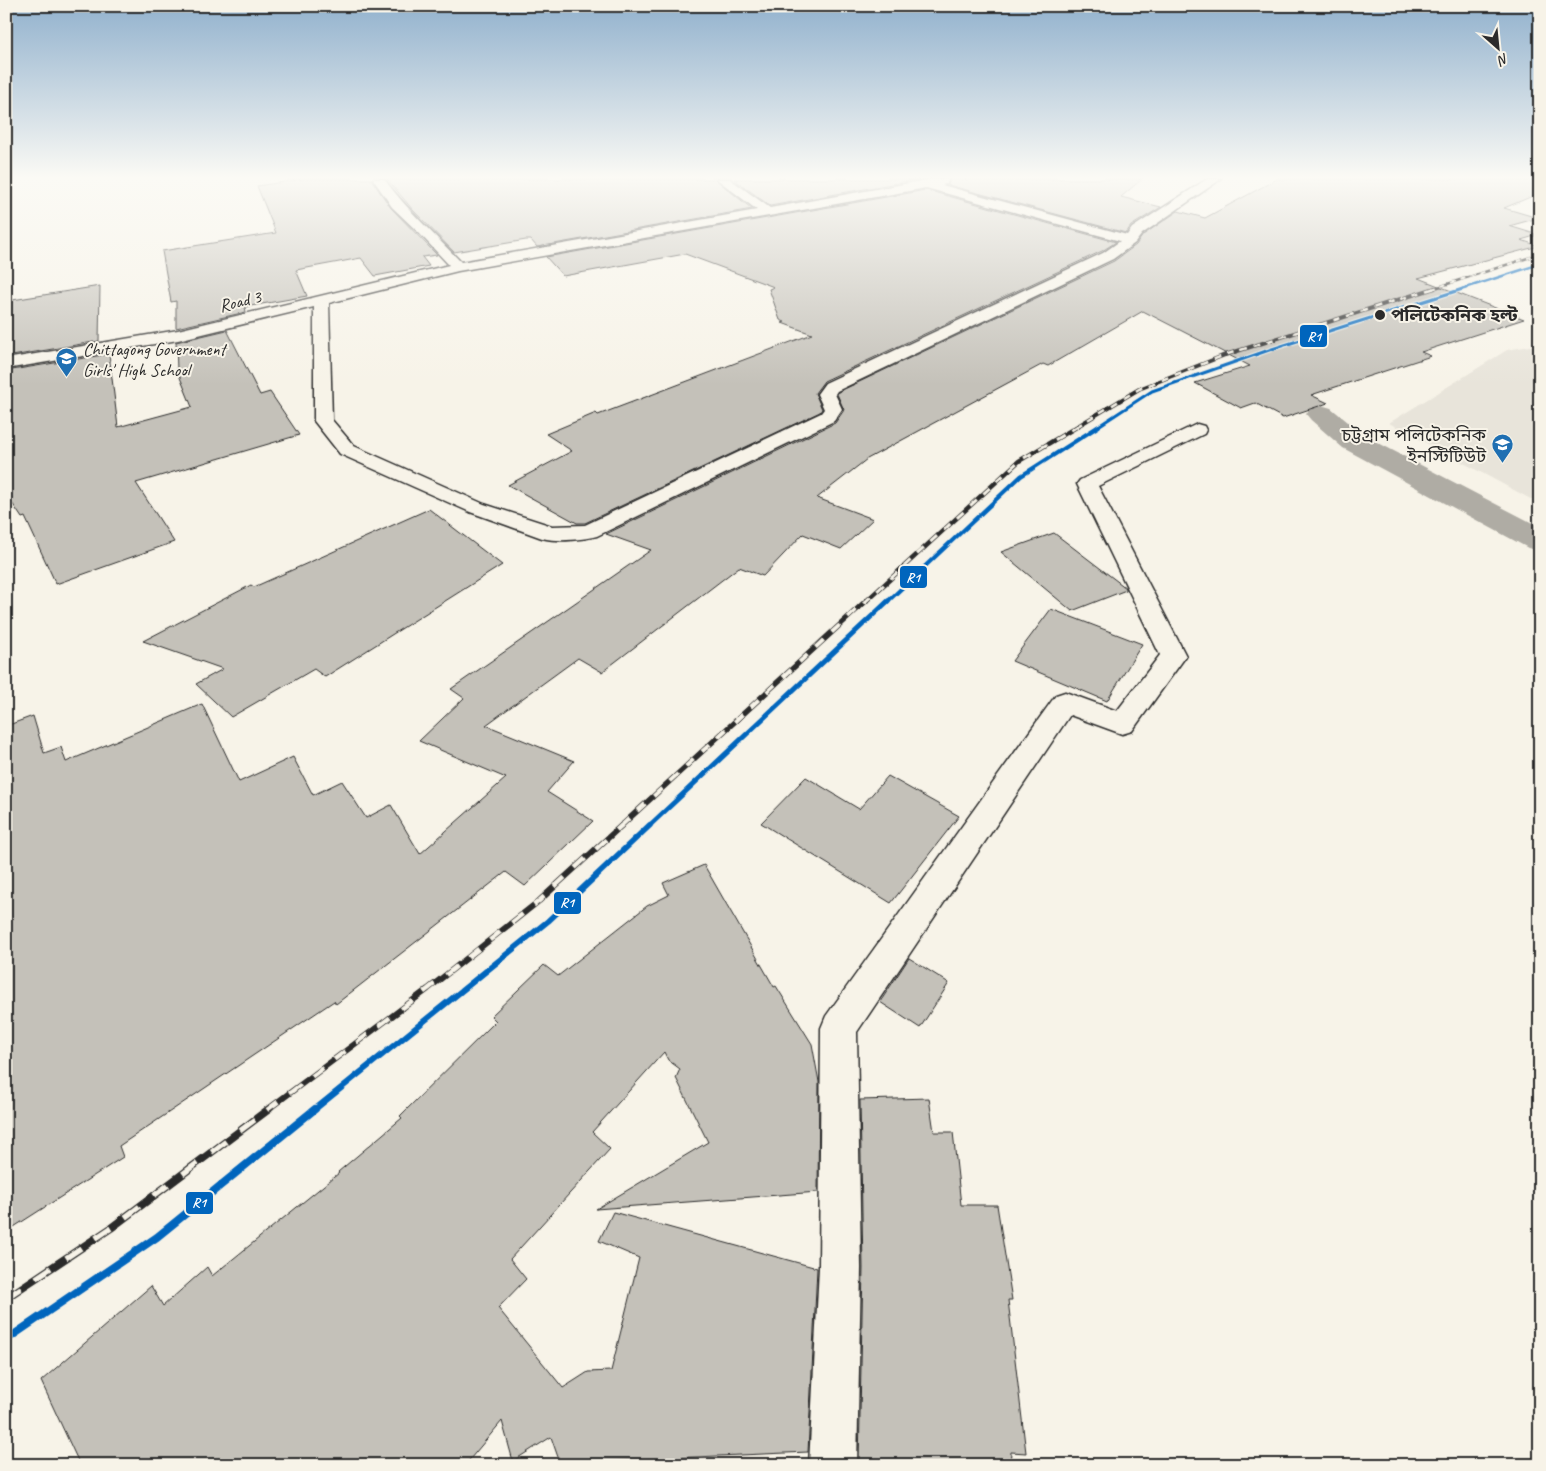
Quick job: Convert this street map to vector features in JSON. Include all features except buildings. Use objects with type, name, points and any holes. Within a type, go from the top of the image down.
[{"type":"street","points":[[440,248],[458,267]]},
{"type":"street","name":"Road 3","points":[[6,364],[178,335],[458,267],[567,248]]},
{"type":"street","points":[[321,300],[323,421],[347,450],[478,508],[532,527],[550,533],[589,531],[828,417],[833,409],[826,394],[831,387],[1108,256],[1119,248]]},
{"type":"street","points":[[833,1465],[840,1268],[839,1028],[1065,702],[1122,724],[1172,656],[1087,484],[1197,430]]},
{"type":"shaded area","name":"চট্টগ্রাম পলিটেকনিক ইনস্টিটিউট","points":[[1540,344],[1540,504],[1389,423],[1507,350]]},
{"type":"waterway","points":[[1321,414],[1354,442],[1540,541]]},
{"type":"railway","points":[[1432,289],[1540,254]]},
{"type":"railway","points":[[1076,427],[1139,389],[1225,355],[1435,288]]},
{"type":"railway","points":[[864,603],[1019,461],[1078,426]]},
{"type":"railway","points":[[621,826],[866,601]]},
{"type":"railway","points":[[267,1110],[428,989],[539,901],[622,825]]},
{"type":"railway","points":[[6,1298],[111,1228],[269,1109]]},
{"type":"transit line","name":"R1","points":[[6,1340],[157,1237],[548,921],[1021,476],[1152,391],[1272,349],[1540,264]]},
{"type":"place","name":"পলিটেকনিক হল্ট","points":[[1380,315]]},
{"type":"place","name":"Chittagong Government Girls' High School","points":[[67,378]]},
{"type":"place","name":"চট্টগ্রাম পলিটেকনিক ইনস্টিটিউট","points":[[1502,464]]}]
